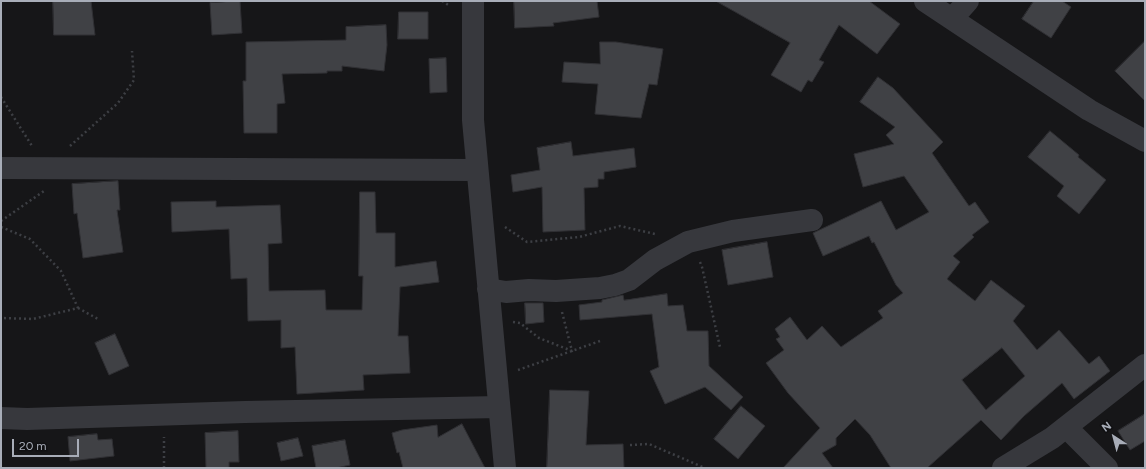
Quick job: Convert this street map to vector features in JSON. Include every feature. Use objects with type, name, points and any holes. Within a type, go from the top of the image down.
[{"type":"street","points":[[473,1],[473,120],[505,468]]},
{"type":"street","points":[[924,1],[1089,110],[1145,141]]},
{"type":"street","points":[[952,19],[968,1]]},
{"type":"street","points":[[1,168],[477,170]]},
{"type":"street","points":[[488,289],[506,292],[529,290],[556,291],[600,288],[615,285],[629,280],[655,260],[688,242],[733,231],[812,220]]},
{"type":"street","points":[[1004,468],[1052,438],[1145,365]]},
{"type":"street","points":[[1,418],[27,419],[499,406]]},
{"type":"street","points":[[1066,427],[1107,468]]},
{"type":"path","points":[[1,97],[52,168],[63,152],[118,103],[134,80],[132,51]]},
{"type":"path","points":[[1,221],[46,190]]},
{"type":"path","points":[[481,212],[527,242],[579,237],[620,226],[688,242],[702,267],[720,347]]},
{"type":"path","points":[[1,227],[30,239],[61,272],[78,308],[98,319]]},
{"type":"path","points":[[556,291],[572,351]]},
{"type":"path","points":[[2,318],[33,319],[78,308]]},
{"type":"path","points":[[491,318],[520,323],[539,338],[572,351]]},
{"type":"path","points":[[496,377],[600,342]]},
{"type":"path","points":[[630,445],[650,444],[705,468]]},
{"type":"building","points":[[53,1],[91,1],[95,35],[54,35]]},
{"type":"building","points":[[240,1],[242,33],[212,35],[210,3]]},
{"type":"building","points":[[514,1],[597,1],[599,17],[553,23],[554,26],[515,28]]},
{"type":"building","points":[[716,1],[869,1],[900,24],[877,54],[839,25],[819,60],[824,62],[812,82],[808,80],[801,92],[771,75],[790,43]]},
{"type":"building","points":[[1034,1],[1062,1],[1071,7],[1051,38],[1022,19]]},
{"type":"building","points":[[399,12],[428,12],[428,39],[398,39]]},
{"type":"building","points":[[386,25],[387,45],[384,71],[342,66],[342,71],[327,71],[327,73],[282,74],[285,103],[277,104],[277,133],[244,133],[243,81],[246,81],[246,42],[346,40],[346,27]]},
{"type":"building","points":[[1145,41],[1145,101],[1115,71]]},
{"type":"building","points":[[600,42],[616,42],[663,49],[657,85],[649,84],[641,118],[595,114],[598,84],[562,82],[564,62],[600,64]]},
{"type":"building","points":[[446,58],[447,92],[430,93],[429,59]]},
{"type":"building","points":[[878,77],[893,88],[943,142],[932,153],[969,206],[975,202],[989,222],[972,235],[974,237],[953,256],[960,262],[947,279],[975,301],[991,280],[1025,306],[1013,321],[1037,350],[1059,330],[1089,364],[1099,356],[1110,371],[1074,399],[1062,383],[1024,416],[1001,440],[981,420],[927,468],[891,468],[870,435],[855,419],[836,438],[836,445],[822,453],[833,468],[783,468],[820,428],[788,393],[766,363],[784,350],[776,339],[780,337],[775,329],[790,317],[807,340],[822,326],[841,347],[883,318],[878,311],[903,293],[896,285],[874,242],[872,243],[869,236],[823,256],[813,233],[881,201],[896,230],[929,212],[904,176],[863,187],[854,154],[894,144],[886,135],[895,127],[860,102]],"holes":[[[1002,348],[1025,376],[986,410],[962,380]]]},
{"type":"building","points":[[1050,131],[1106,180],[1079,214],[1057,196],[1064,186],[1028,157]]},
{"type":"building","points":[[571,142],[573,156],[634,148],[636,167],[604,172],[604,179],[598,179],[598,187],[584,188],[585,230],[543,232],[542,187],[513,192],[511,175],[540,170],[537,148]]},
{"type":"building","points":[[118,181],[120,210],[117,210],[123,252],[83,258],[77,213],[74,214],[72,184]]},
{"type":"building","points":[[360,192],[375,192],[376,233],[395,233],[395,267],[436,261],[439,282],[400,287],[398,336],[408,336],[410,373],[363,375],[364,390],[297,394],[295,347],[281,348],[281,320],[248,321],[247,278],[231,279],[229,229],[172,232],[171,202],[216,201],[216,207],[280,205],[282,243],[268,244],[269,291],[325,290],[326,310],[362,310],[363,276],[359,276]]},
{"type":"building","points":[[767,242],[773,277],[728,285],[722,250]]},
{"type":"building","points":[[667,294],[668,306],[683,305],[687,331],[708,331],[709,366],[743,397],[731,410],[705,387],[665,404],[650,371],[659,367],[652,314],[580,320],[579,305],[602,302],[602,300],[623,295],[624,300]]},
{"type":"building","points":[[525,303],[543,303],[544,322],[526,324]]},
{"type":"building","points":[[115,334],[129,366],[109,375],[95,343]]},
{"type":"building","points":[[550,390],[589,391],[586,445],[623,444],[624,468],[547,468]]},
{"type":"building","points":[[741,406],[765,426],[738,459],[714,439]]},
{"type":"building","points":[[1145,414],[1145,441],[1130,450],[1118,431]]},
{"type":"building","points":[[462,424],[485,468],[403,468],[399,452],[397,453],[392,433],[402,430],[437,425],[438,437]]},
{"type":"building","points":[[238,431],[239,462],[229,462],[229,468],[206,468],[205,433]]},
{"type":"building","points":[[97,434],[98,440],[112,439],[114,456],[70,461],[68,437]]},
{"type":"building","points":[[298,438],[303,456],[281,461],[277,443]]},
{"type":"building","points":[[345,440],[350,465],[336,468],[316,468],[312,446]]}]
